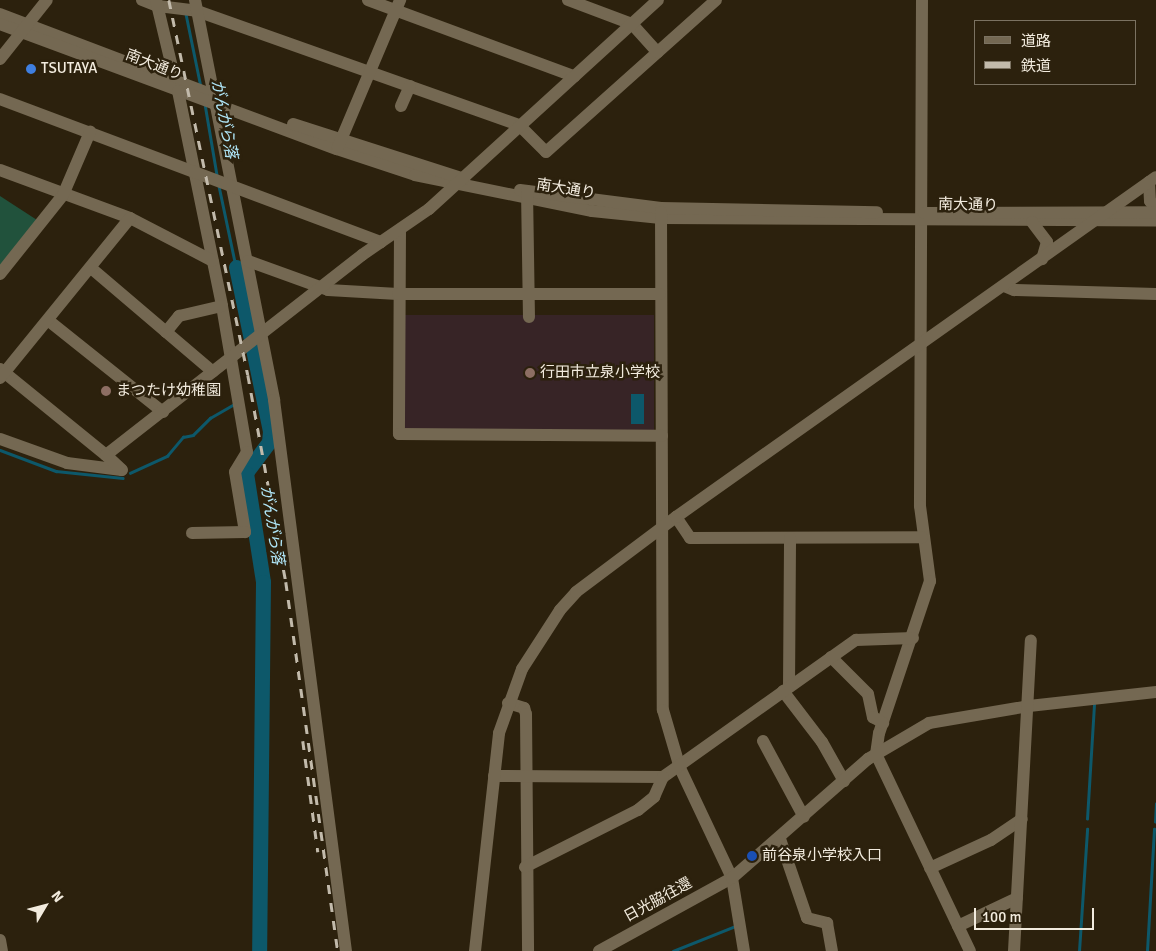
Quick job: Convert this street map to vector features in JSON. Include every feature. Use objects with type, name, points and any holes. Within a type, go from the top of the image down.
[{"type":"street","points":[[0,58],[47,0]]},
{"type":"street","points":[[142,0],[157,3],[196,5],[371,74],[519,125],[546,152],[716,0]]},
{"type":"street","points":[[368,0],[398,5],[574,76]]},
{"type":"street","points":[[568,0],[632,24],[657,52]]},
{"type":"street","points":[[106,455],[381,242],[400,231],[658,0]]},
{"type":"street","points":[[922,0],[922,537],[929,593],[883,723],[876,754],[970,951]]},
{"type":"street","points":[[157,3],[195,170],[222,306],[247,452],[234,472],[245,532],[192,533]]},
{"type":"street","points":[[196,5],[207,97],[233,186],[263,332],[346,951]]},
{"type":"street","points":[[339,145],[371,74],[398,5]]},
{"type":"street","name":"南大通り","points":[[0,14],[24,28],[339,145],[456,181],[527,195],[661,213],[923,217],[1032,222],[1156,221]]},
{"type":"street","name":"南大通り","points":[[0,24],[24,28]]},
{"type":"street","points":[[402,106],[410,86]]},
{"type":"street","points":[[0,99],[195,170],[381,242]]},
{"type":"street","points":[[0,274],[63,196],[90,132]]},
{"type":"street","points":[[0,170],[63,196],[130,218],[213,261]]},
{"type":"street","points":[[1153,179],[1150,201],[1156,210]]},
{"type":"street","points":[[475,951],[499,733],[508,702],[532,651],[560,610],[576,592],[676,517],[1153,179]]},
{"type":"street","points":[[527,195],[529,317]]},
{"type":"street","name":"南大通り","points":[[923,217],[1156,210]]},
{"type":"street","points":[[661,213],[660,673],[665,718],[680,768],[732,878],[744,951]]},
{"type":"street","points":[[0,439],[67,464],[122,470],[106,455],[1,373],[49,321],[130,218]]},
{"type":"street","points":[[1032,222],[1047,242],[1042,259]]},
{"type":"street","points":[[400,231],[398,294],[399,434],[662,436]]},
{"type":"street","points":[[248,261],[322,288],[398,294],[528,292],[660,294]]},
{"type":"street","points":[[91,268],[212,372]]},
{"type":"street","points":[[1004,286],[1014,290],[1156,294]]},
{"type":"street","points":[[166,332],[179,316],[222,306]]},
{"type":"street","points":[[49,321],[163,412]]},
{"type":"street","points":[[676,517],[690,538],[922,537]]},
{"type":"street","points":[[790,538],[786,689],[822,742],[844,781]]},
{"type":"street","points":[[494,776],[663,777],[680,768],[830,656],[856,640],[913,638]]},
{"type":"street","points":[[1014,951],[1029,706],[1031,640]]},
{"type":"street","points":[[830,656],[868,694],[873,717],[883,723]]},
{"type":"street","name":"日光脇往還","points":[[602,950],[732,878],[780,839],[876,754],[929,723],[1029,706],[1156,692]]},
{"type":"street","points":[[508,702],[524,708],[526,714],[528,951]]},
{"type":"street","points":[[763,741],[804,817]]},
{"type":"street","points":[[526,867],[638,810],[654,797],[663,777]]},
{"type":"street","points":[[930,868],[991,840],[1022,819]]},
{"type":"street","points":[[780,839],[807,918],[827,923],[832,951]]},
{"type":"street","points":[[958,926],[1017,898]]},
{"type":"street","points":[[0,940],[2,951]]},
{"type":"shaded area","name":"行田市立泉小学校","points":[[405,315],[654,315],[654,430],[405,430]]},
{"type":"green space","points":[[0,196],[37,220],[0,266]]},
{"type":"water","points":[[631,394],[644,394],[644,424],[631,424]]},
{"type":"waterway","name":"がんがら落","points":[[186,14],[201,87]]},
{"type":"waterway","name":"がんがら落","points":[[205,104],[217,175]]},
{"type":"waterway","name":"がんがら落","points":[[219,186],[236,267]]},
{"type":"waterway","name":"がんがら落","points":[[236,267],[270,431],[269,442],[246,473],[263,582],[259,951]]},
{"type":"waterway","points":[[130,473],[167,456],[183,437],[193,435],[210,418],[234,404]]},
{"type":"waterway","points":[[0,450],[56,471],[123,478]]},
{"type":"waterway","points":[[1087,819],[1094,705]]},
{"type":"waterway","points":[[1155,822],[1156,804]]},
{"type":"waterway","points":[[1079,951],[1087,829]]},
{"type":"waterway","points":[[1147,951],[1154,829]]},
{"type":"waterway","points":[[673,951],[733,927]]},
{"type":"railway","points":[[169,0],[248,375],[286,582],[338,951]]},
{"type":"railway","points":[[303,741],[318,852]]},
{"type":"place","name":"TSUTAYA","points":[[31,69]]},
{"type":"place","name":"行田市立泉小学校","points":[[530,373]]},
{"type":"place","name":"まつたけ幼稚園","points":[[106,391]]},
{"type":"place","name":"前谷泉小学校入口","points":[[752,856]]}]
